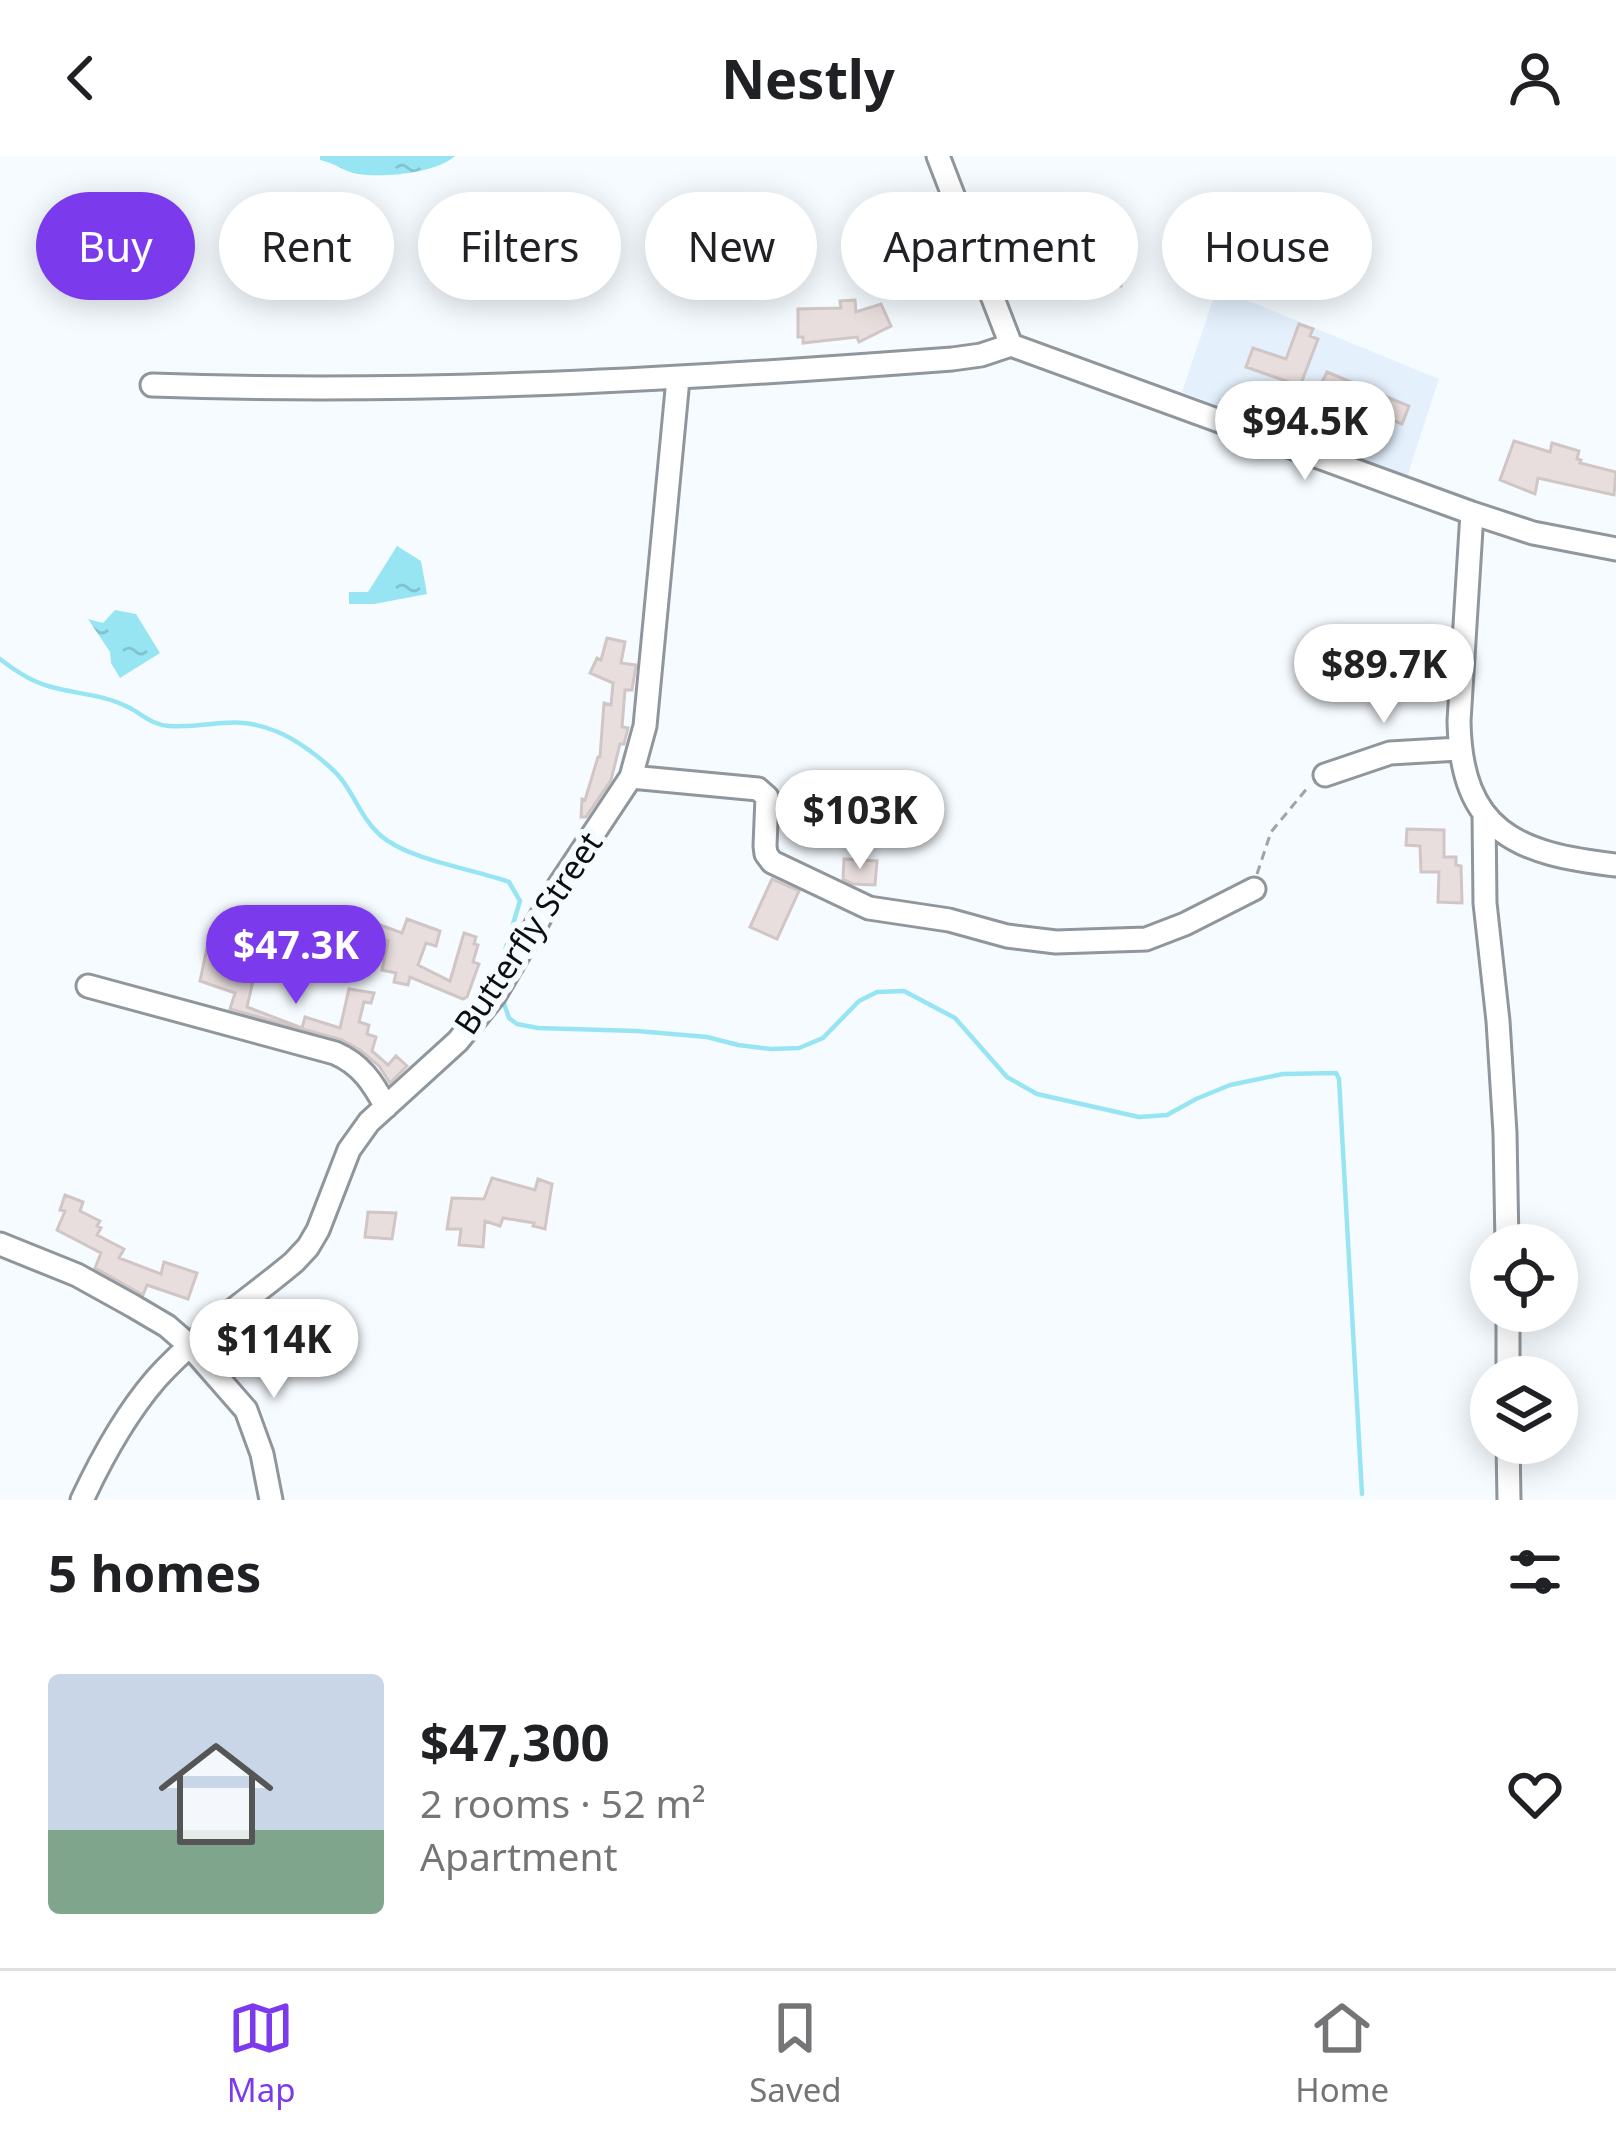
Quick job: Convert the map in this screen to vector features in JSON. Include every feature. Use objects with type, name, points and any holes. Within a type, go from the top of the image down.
[{"type":"street","points":[[938,156],[1011,345]]},
{"type":"street","points":[[152,385],[391,387],[678,380],[952,359],[1011,345],[1472,513],[1533,533],[1616,549]]},
{"type":"street","name":"Butterfly Street","points":[[82,1500],[101,1458],[159,1376],[308,1246],[350,1150],[369,1122],[458,1041],[495,995],[558,886],[632,777],[645,726],[678,380]]},
{"type":"street","points":[[1472,513],[1459,749],[1468,788],[1484,814],[1529,848],[1616,865]]},
{"type":"street","points":[[1325,775],[1390,753],[1459,749]]},
{"type":"street","points":[[632,777],[758,789],[767,797],[765,846],[772,862],[869,908],[949,920],[1007,936],[1056,942],[1145,939],[1254,889]]},
{"type":"street","points":[[1484,814],[1485,903],[1498,1021],[1507,1224]]},
{"type":"street","points":[[88,986],[335,1053],[369,1077],[386,1107]]},
{"type":"street","points":[[0,1244],[133,1306],[190,1346],[247,1410],[272,1500]]},
{"type":"street","points":[[1508,1464],[1509,1500]]},
{"type":"path","points":[[1254,889],[1271,832],[1306,789],[1325,775]]},
{"type":"shaded area","points":[[1213,300],[1246,300],[1439,379],[1407,477],[1182,392]]},
{"type":"water","points":[[320,156],[455,156],[423,170],[381,175],[353,173]]},
{"type":"water","points":[[397,546],[421,561],[427,594],[349,604],[349,592],[368,592]]},
{"type":"water","points":[[115,610],[136,614],[160,653],[120,678],[110,652],[88,619],[103,623]]},
{"type":"building","points":[[855,300],[856,312],[881,304],[891,326],[859,342],[857,337],[803,343],[803,337],[798,337],[798,309],[841,308],[840,301]]},
{"type":"building","points":[[1299,324],[1313,329],[1310,336],[1318,339],[1300,386],[1246,367],[1253,348],[1286,359]]},
{"type":"building","points":[[1327,372],[1409,406],[1402,424],[1318,390]]},
{"type":"building","points":[[1514,441],[1550,452],[1552,443],[1579,451],[1580,463],[1616,472],[1614,495],[1538,478],[1535,494],[1500,480]]},
{"type":"building","points":[[607,638],[625,642],[621,663],[636,665],[632,690],[625,690],[622,727],[628,728],[611,780],[586,817],[581,817],[582,799],[600,757],[604,703],[611,705],[613,683],[590,673],[597,658],[601,660]]},
{"type":"building","points":[[1407,829],[1444,830],[1444,857],[1456,857],[1456,865],[1461,866],[1462,903],[1438,902],[1439,872],[1421,872],[1420,846],[1406,845]]},
{"type":"building","points":[[844,859],[877,861],[875,885],[843,879]]},
{"type":"building","points":[[772,879],[799,891],[777,939],[750,927]]},
{"type":"building","points":[[407,919],[440,931],[436,946],[426,943],[418,965],[450,981],[464,933],[476,937],[473,962],[479,964],[467,997],[410,977],[408,985],[394,982],[396,973],[382,970],[388,941],[368,933],[372,922],[402,933]]},
{"type":"building","points":[[207,948],[246,957],[244,965],[255,972],[247,1007],[302,1028],[305,1017],[340,1028],[349,989],[374,993],[371,1003],[364,1002],[359,1022],[369,1025],[367,1034],[376,1037],[372,1051],[388,1065],[396,1056],[407,1066],[390,1083],[379,1066],[342,1040],[230,1009],[235,993],[200,981]]},
{"type":"building","points":[[492,1178],[535,1190],[538,1179],[552,1184],[545,1229],[503,1218],[500,1226],[485,1221],[483,1247],[459,1245],[461,1229],[447,1229],[452,1198],[484,1199]]},
{"type":"building","points":[[65,1195],[83,1202],[80,1211],[100,1221],[97,1235],[124,1249],[119,1258],[161,1274],[164,1262],[197,1273],[188,1299],[147,1285],[143,1295],[95,1268],[101,1253],[57,1230]]},
{"type":"building","points":[[368,1212],[396,1213],[392,1239],[365,1237]]},
{"type":"waterway","points":[[0,659],[41,684],[118,703],[163,725],[248,723],[293,740],[338,775],[373,828],[392,844],[509,882],[520,901],[500,967]]},
{"type":"waterway","points":[[503,1001],[509,1018],[538,1028],[707,1037],[771,1049],[799,1048],[823,1038],[859,1001],[877,992],[904,991],[955,1018],[1007,1077],[1037,1094],[1139,1117],[1167,1115],[1230,1085],[1283,1074],[1336,1073],[1362,1494]]}]
